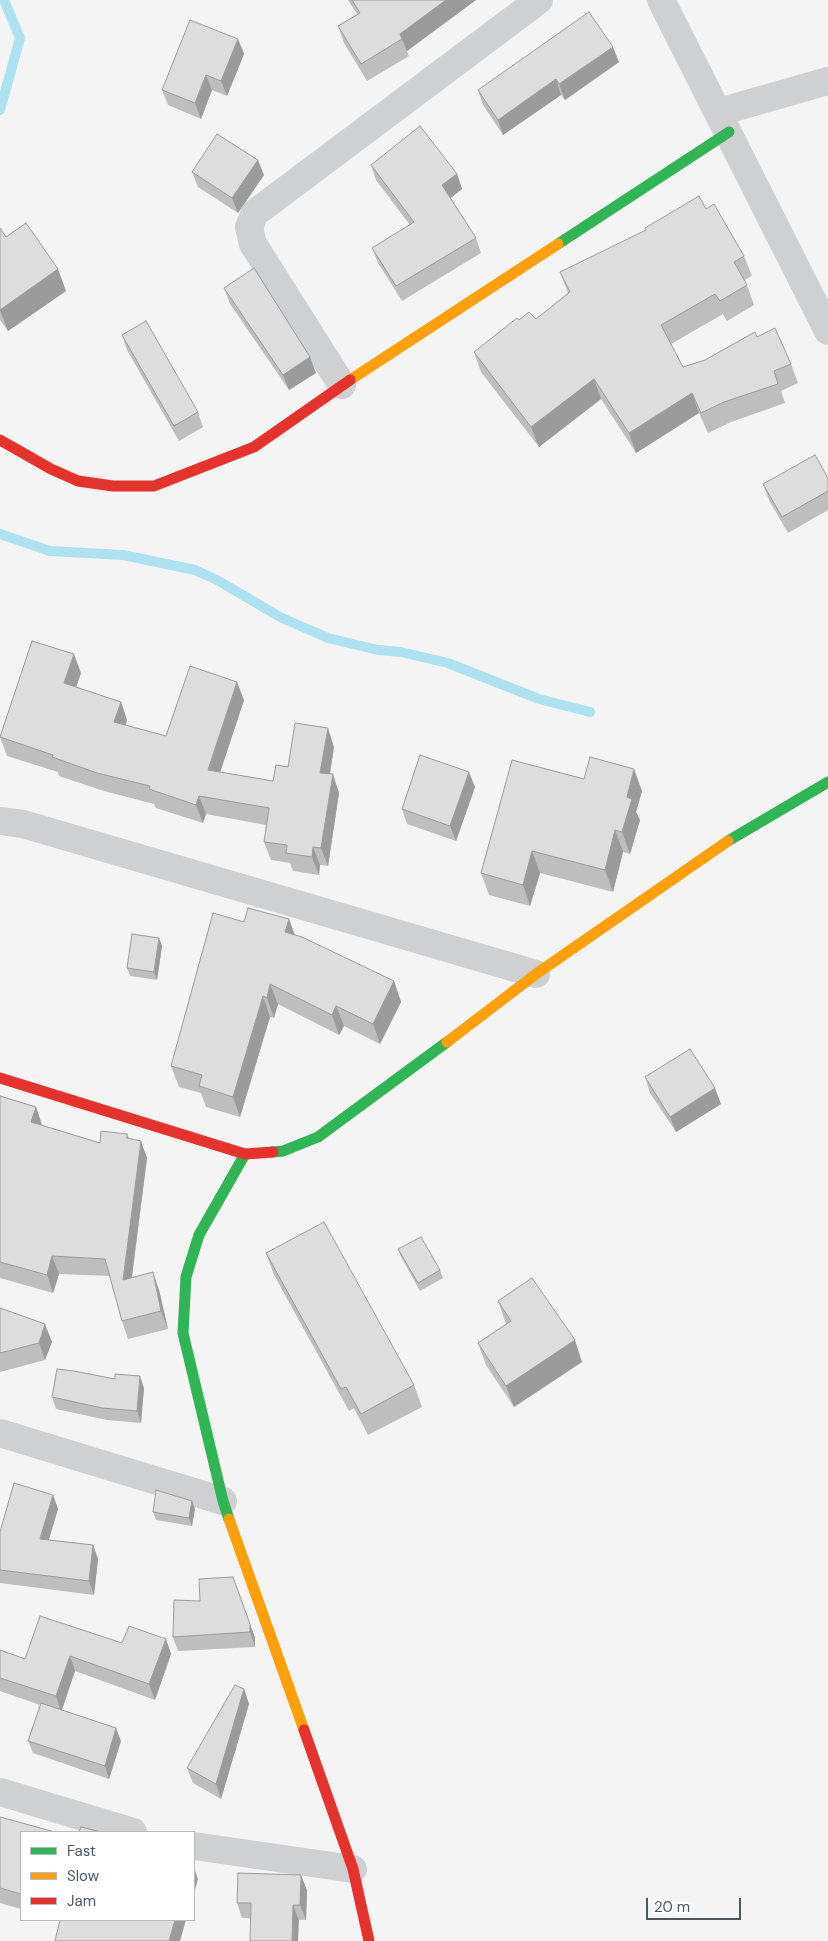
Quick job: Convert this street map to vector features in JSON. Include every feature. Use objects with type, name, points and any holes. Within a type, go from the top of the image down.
[{"type":"street","points":[[342,385],[253,244],[249,227],[255,213],[539,0]]},
{"type":"street","points":[[661,0],[828,331]]},
{"type":"street","points":[[0,440],[50,469],[78,481],[113,486],[154,486],[254,447],[724,122],[828,81]]},
{"type":"street","points":[[0,1078],[245,1154],[283,1151],[318,1137],[536,974],[726,842],[828,782]]},
{"type":"street","points":[[0,821],[22,824],[536,974]]},
{"type":"street","points":[[245,1154],[199,1235],[186,1277],[183,1333],[223,1502],[353,1869],[369,1941]]},
{"type":"street","points":[[0,1433],[223,1502]]},
{"type":"street","points":[[0,1792],[130,1831]]},
{"type":"street","points":[[195,1846],[353,1869]]},
{"type":"building","points":[[352,0],[446,0],[400,34],[402,39],[361,64],[338,26],[360,13]]},
{"type":"building","points":[[589,12],[613,47],[559,84],[556,79],[498,120],[478,90]]},
{"type":"building","points":[[190,20],[238,39],[221,81],[206,75],[195,103],[162,90]]},
{"type":"building","points":[[420,126],[457,174],[442,185],[476,238],[396,286],[372,248],[414,222],[371,165]]},
{"type":"building","points":[[217,134],[258,160],[232,198],[192,172]]},
{"type":"building","points":[[699,196],[706,209],[714,204],[744,256],[734,262],[747,285],[720,301],[715,294],[661,325],[683,367],[705,360],[755,332],[757,337],[775,328],[791,364],[774,371],[778,384],[724,402],[701,413],[692,393],[629,433],[594,379],[531,427],[474,352],[517,318],[519,320],[529,312],[536,319],[570,292],[560,272],[646,230],[645,228]]},
{"type":"building","points":[[26,223],[58,269],[0,310],[0,228],[6,237]]},
{"type":"building","points":[[254,268],[310,357],[283,375],[224,288]]},
{"type":"building","points":[[146,321],[198,412],[174,426],[122,335]]},
{"type":"building","points":[[815,455],[828,478],[828,491],[782,517],[763,484]]},
{"type":"building","points":[[32,641],[74,654],[64,683],[121,702],[114,722],[166,736],[190,666],[237,682],[208,770],[273,781],[276,765],[288,767],[295,723],[328,728],[320,773],[333,774],[321,848],[313,847],[312,857],[286,853],[287,845],[264,842],[269,808],[199,796],[196,805],[149,789],[150,786],[97,773],[52,757],[53,755],[0,737]]},
{"type":"building","points":[[420,755],[469,772],[450,826],[402,809]]},
{"type":"building","points":[[590,757],[634,769],[627,797],[632,799],[622,832],[615,830],[605,870],[532,851],[523,885],[481,873],[512,760],[584,779]]},
{"type":"building","points":[[248,908],[289,919],[285,932],[302,937],[394,981],[373,1024],[336,1006],[332,1015],[270,984],[267,998],[263,996],[233,1097],[199,1086],[202,1075],[171,1066],[213,913],[244,922]]},
{"type":"building","points":[[132,934],[159,938],[154,972],[127,968]]},
{"type":"building","points":[[690,1049],[715,1088],[670,1117],[645,1077]]},
{"type":"building","points":[[0,1096],[36,1107],[31,1122],[100,1143],[101,1131],[127,1134],[127,1138],[141,1141],[123,1280],[153,1272],[161,1311],[122,1321],[105,1259],[52,1256],[47,1275],[0,1262]]},
{"type":"building","points":[[324,1222],[414,1385],[361,1414],[346,1387],[341,1389],[266,1253]]},
{"type":"building","points":[[421,1237],[440,1270],[418,1283],[398,1249]]},
{"type":"building","points":[[532,1278],[575,1340],[506,1386],[478,1343],[511,1321],[498,1301]]},
{"type":"building","points":[[0,1308],[45,1324],[39,1343],[0,1353]]},
{"type":"building","points":[[57,1369],[115,1379],[115,1374],[140,1376],[137,1411],[102,1408],[52,1397]]},
{"type":"building","points":[[14,1483],[53,1495],[40,1539],[93,1545],[89,1581],[0,1570],[0,1532]]},
{"type":"building","points":[[156,1490],[192,1501],[189,1518],[153,1512]]},
{"type":"building","points":[[233,1577],[250,1624],[250,1632],[173,1637],[174,1600],[200,1601],[199,1579]]},
{"type":"building","points":[[40,1616],[122,1643],[129,1626],[166,1639],[149,1684],[70,1656],[56,1696],[0,1678],[0,1650],[25,1659]]},
{"type":"building","points":[[235,1685],[244,1689],[216,1784],[187,1768]]},
{"type":"building","points":[[41,1703],[116,1728],[105,1766],[28,1741]]},
{"type":"building","points":[[0,1817],[51,1831],[20,1831],[20,1894],[0,1888]]},
{"type":"building","points":[[81,1827],[97,1831],[79,1831]]},
{"type":"building","points":[[238,1873],[301,1875],[300,1905],[293,1905],[292,1941],[250,1941],[251,1903],[237,1903]]},
{"type":"building","points":[[60,1921],[175,1921],[169,1941],[55,1941]]},
{"type":"waterway","points":[[0,110],[20,38],[4,0]]},
{"type":"waterway","points":[[0,534],[50,551],[123,555],[195,570],[217,580],[282,618],[328,638],[378,650],[401,652],[448,663],[539,699],[590,712]]},
{"type":"traffic: fast","points":[[558,244],[729,132]]},
{"type":"traffic: fast","points":[[728,841],[828,782]]},
{"type":"traffic: fast","points":[[273,1152],[283,1151],[318,1137],[447,1042]]},
{"type":"traffic: fast","points":[[229,1519],[223,1501],[183,1333],[186,1277],[199,1235],[245,1154]]},
{"type":"traffic: slow","points":[[350,380],[558,244]]},
{"type":"traffic: slow","points":[[447,1042],[536,974],[728,841]]},
{"type":"traffic: slow","points":[[229,1519],[304,1730]]},
{"type":"traffic: jam","points":[[0,440],[51,469],[78,481],[113,486],[154,486],[254,447],[350,380]]},
{"type":"traffic: jam","points":[[0,1078],[245,1154],[273,1152]]},
{"type":"traffic: jam","points":[[304,1730],[353,1869],[369,1941]]}]
